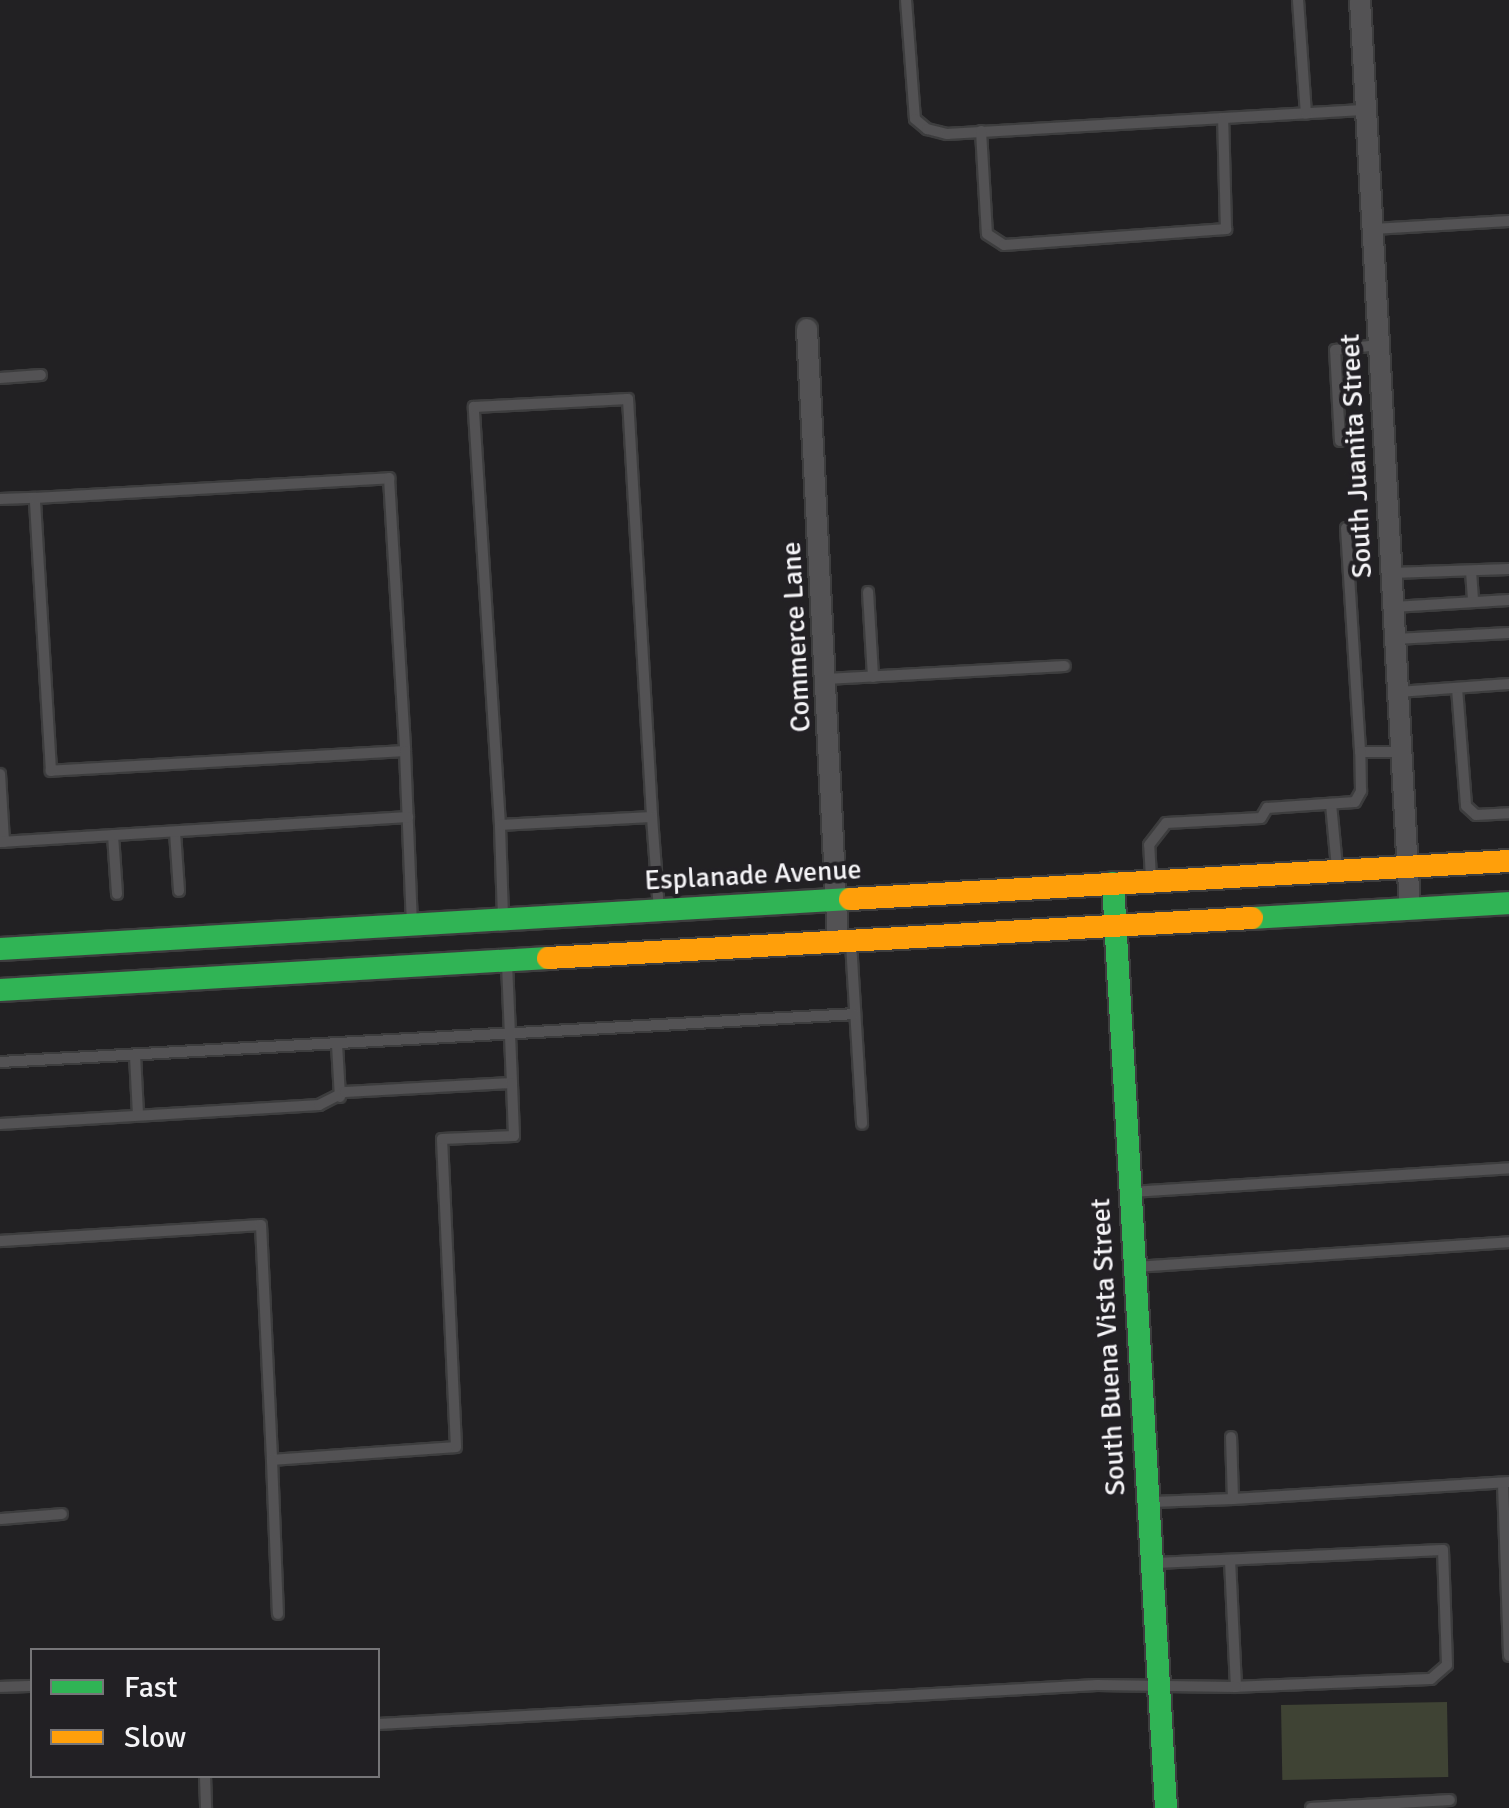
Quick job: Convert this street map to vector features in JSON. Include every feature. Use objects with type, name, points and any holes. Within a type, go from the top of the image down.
[{"type":"main road","name":"Esplanade Avenue","points":[[0,949],[1509,861]]},
{"type":"main road","name":"South Buena Vista Street","points":[[1114,883],[1149,1564],[1166,1808]]},
{"type":"main road","points":[[0,990],[1509,903]]},
{"type":"main road","points":[[504,919],[507,962]]},
{"type":"main road","points":[[278,933],[280,975]]},
{"type":"street","name":"South Juanita Street","points":[[1360,0],[1410,908]]},
{"type":"street","name":"Commerce Lane","points":[[807,329],[836,900],[844,942]]},
{"type":"lane","points":[[906,0],[916,119],[946,134],[1366,110]]},
{"type":"lane","points":[[1298,0],[1306,114]]},
{"type":"lane","points":[[981,131],[988,234],[1004,245],[1023,244],[1226,229],[1223,118]]},
{"type":"lane","points":[[1372,228],[1509,221]]},
{"type":"lane","points":[[1340,441],[1334,350],[1378,344]]},
{"type":"lane","points":[[0,378],[40,375]]},
{"type":"lane","points":[[504,919],[474,407],[628,399],[659,911]]},
{"type":"lane","points":[[0,499],[389,478],[412,925]]},
{"type":"lane","points":[[35,498],[50,771],[405,751]]},
{"type":"lane","points":[[1152,881],[1149,845],[1166,823],[1262,818],[1267,808],[1355,802],[1362,791],[1346,528]]},
{"type":"lane","points":[[1390,573],[1509,569]]},
{"type":"lane","points":[[1471,571],[1473,602]]},
{"type":"lane","points":[[868,592],[873,677]]},
{"type":"lane","points":[[1392,607],[1509,600]]},
{"type":"lane","points":[[1394,639],[1509,633]]},
{"type":"lane","points":[[826,679],[1065,666]]},
{"type":"lane","points":[[1396,692],[1509,684]]},
{"type":"lane","points":[[1457,688],[1466,806],[1476,815],[1509,813]]},
{"type":"lane","points":[[1360,752],[1400,752]]},
{"type":"lane","points":[[0,774],[2,842],[408,817]]},
{"type":"lane","points":[[1331,804],[1337,871]]},
{"type":"lane","points":[[500,825],[652,817]]},
{"type":"lane","points":[[175,832],[178,891]]},
{"type":"lane","points":[[113,836],[117,894]]},
{"type":"lane","points":[[844,942],[856,1014],[862,1124]]},
{"type":"lane","points":[[272,1460],[456,1447],[442,1139],[514,1136],[507,962]]},
{"type":"lane","points":[[0,1062],[856,1014]]},
{"type":"lane","points":[[337,1044],[340,1096]]},
{"type":"lane","points":[[135,1055],[138,1116]]},
{"type":"lane","points":[[0,1124],[319,1105],[340,1096],[512,1083]]},
{"type":"lane","points":[[1131,1192],[1509,1168]]},
{"type":"lane","points":[[0,1241],[262,1225],[278,1614]]},
{"type":"lane","points":[[1135,1268],[1509,1242]]},
{"type":"lane","points":[[1231,1438],[1233,1500]]},
{"type":"lane","points":[[1146,1502],[1506,1482],[1509,1656]]},
{"type":"lane","points":[[0,1519],[62,1514]]},
{"type":"lane","points":[[380,1724],[1158,1682],[1236,1687],[1439,1674],[1447,1665],[1443,1550],[1149,1564]]},
{"type":"lane","points":[[1230,1560],[1236,1687]]},
{"type":"lane","points":[[0,1687],[30,1686]]},
{"type":"lane","points":[[205,1778],[206,1808]]},
{"type":"lane","points":[[1311,1808],[1450,1800]]},
{"type":"green space","points":[[1447,1702],[1448,1777],[1282,1780],[1281,1705]]},
{"type":"traffic: fast","points":[[1113,883],[1166,1808]]},
{"type":"traffic: fast","points":[[0,949],[850,899]]},
{"type":"traffic: fast","points":[[1252,918],[1509,903]]},
{"type":"traffic: fast","points":[[0,990],[548,958]]},
{"type":"traffic: slow","points":[[850,899],[1509,861]]},
{"type":"traffic: slow","points":[[548,958],[1252,918]]}]
